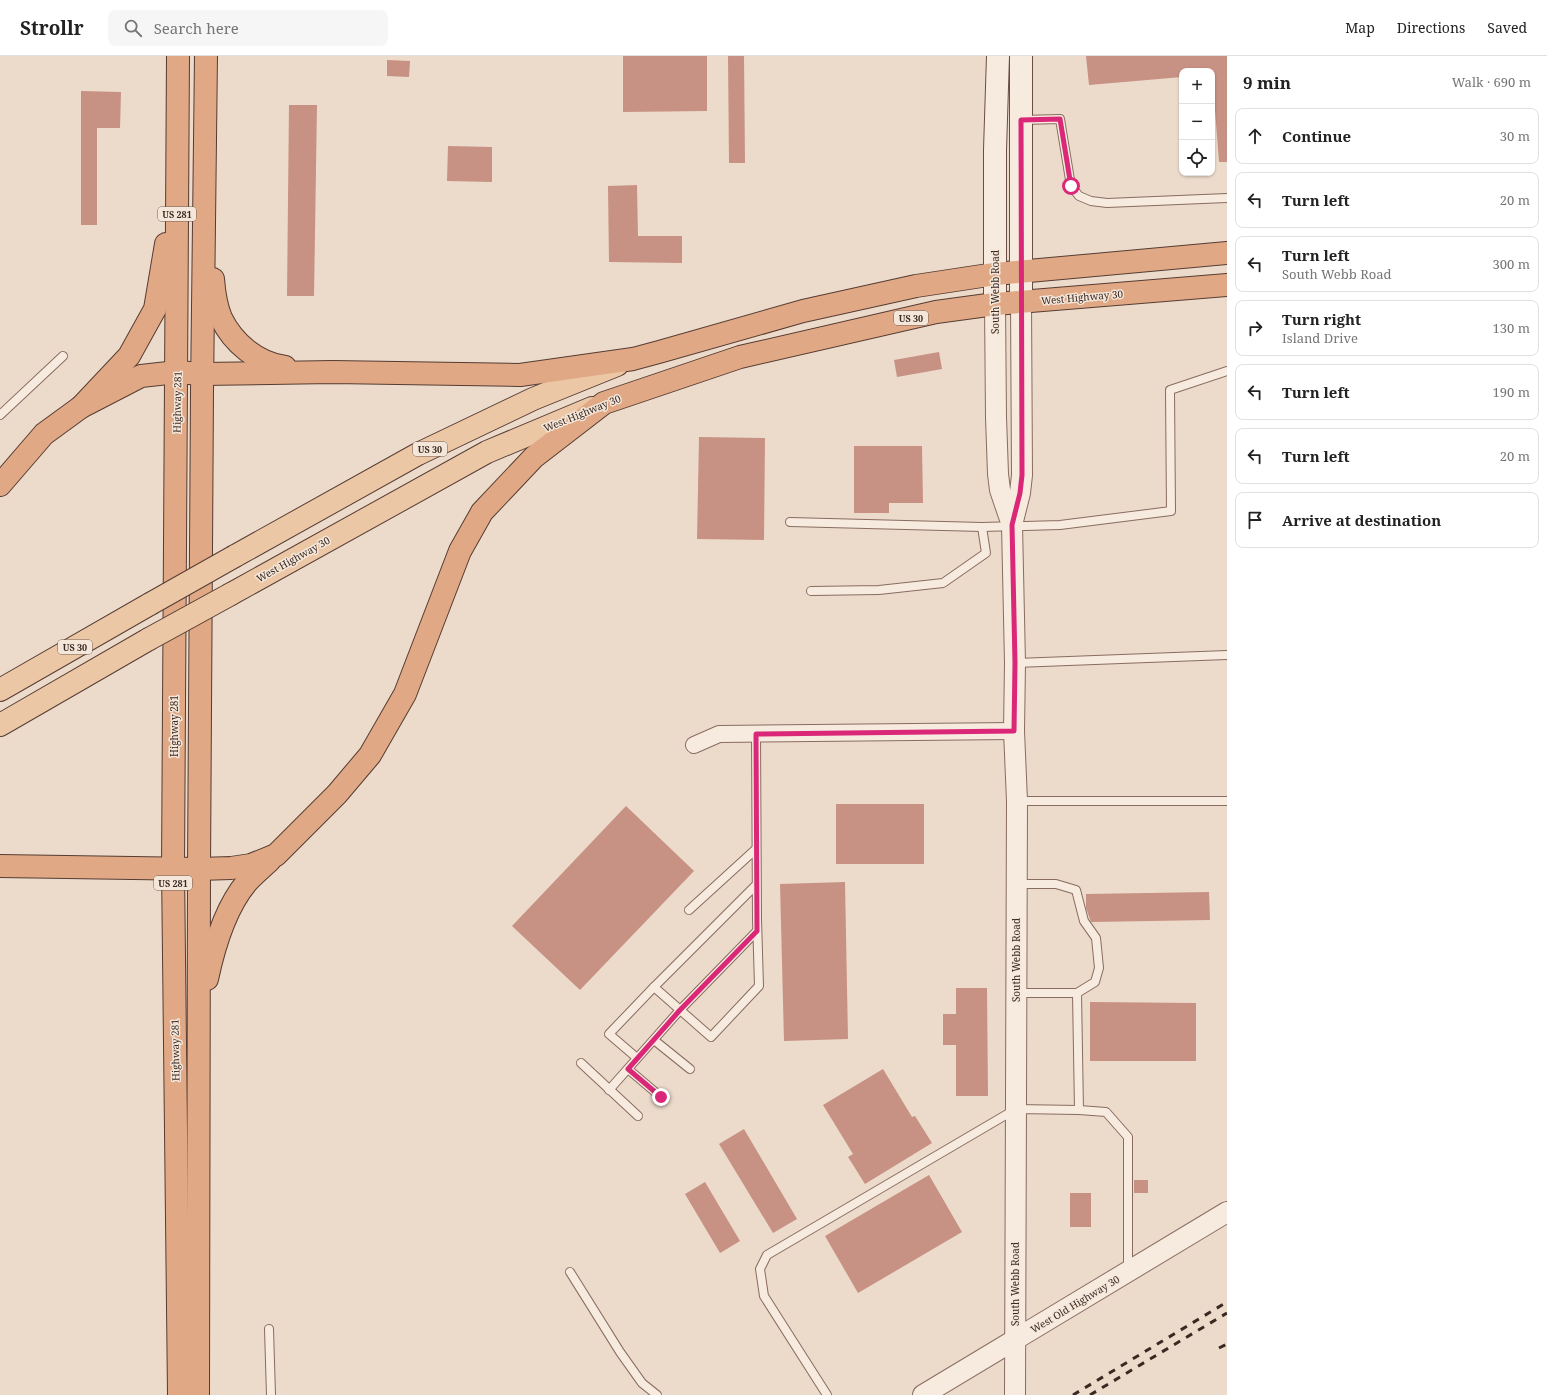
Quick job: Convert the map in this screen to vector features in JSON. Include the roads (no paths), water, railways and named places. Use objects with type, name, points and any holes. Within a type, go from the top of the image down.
[{"type":"highway","name":"Highway 281","points":[[178,56],[173,868],[179,1395]]},
{"type":"highway","name":"US 281","points":[[198,1395],[199,869],[202,374],[206,56]]},
{"type":"highway","points":[[81,407],[129,356],[155,309],[165,255],[177,156]]},
{"type":"highway","points":[[204,160],[214,294],[221,317],[229,332],[246,350],[258,359],[278,366],[334,372]]},
{"type":"highway","name":"US 30","points":[[633,359],[804,311],[916,286],[995,274],[1227,253]]},
{"type":"highway","name":"West Highway 30","points":[[604,403],[740,357],[936,312],[996,304],[1227,285]]},
{"type":"highway","points":[[0,485],[44,434],[81,407],[141,376],[177,372],[202,374],[334,372],[520,375],[633,359]]},
{"type":"highway","points":[[199,1042],[207,978],[213,955],[232,906],[247,882],[337,794],[370,755],[405,694],[460,551],[482,512],[534,457],[604,403]]},
{"type":"highway","points":[[0,866],[199,869],[231,868],[251,865],[276,855]]},
{"type":"main road","name":"South Webb Road","points":[[996,304],[996,143],[998,56]]},
{"type":"main road","name":"South Webb Road","points":[[1021,56],[1021,302]]},
{"type":"main road","name":"US 30","points":[[0,690],[418,454],[533,399],[633,359]]},
{"type":"main road","name":"West Highway 30","points":[[0,725],[149,639],[486,452],[604,403]]},
{"type":"street","name":"South Webb Road","points":[[1015,1395],[1017,801],[1014,731],[1015,663],[1012,525],[1020,493],[1022,475],[1021,302]]},
{"type":"street","name":"South Webb Road","points":[[996,304],[996,417],[998,474],[1000,490],[1012,525]]},
{"type":"street","points":[[694,745],[719,734],[1014,731]]},
{"type":"street","name":"West Old Highway 30","points":[[923,1395],[1227,1212]]},
{"type":"lane","points":[[1021,120],[1060,119],[1071,186],[1079,196],[1091,201],[1107,203],[1227,198]]},
{"type":"lane","points":[[0,414],[63,356]]},
{"type":"lane","points":[[790,522],[982,527],[1012,525],[1060,525],[1171,511],[1170,390],[1227,371]]},
{"type":"lane","points":[[811,591],[879,590],[943,583],[986,553],[982,527]]},
{"type":"lane","points":[[1015,663],[1227,655]]},
{"type":"lane","points":[[654,987],[711,1037],[758,986],[756,734]]},
{"type":"lane","points":[[1017,801],[1227,801]]},
{"type":"lane","points":[[689,910],[756,849]]},
{"type":"lane","points":[[1016,884],[1056,884],[1076,890],[1084,921],[1096,938],[1100,968],[1095,982],[1077,993],[1016,993]]},
{"type":"lane","points":[[637,1058],[609,1034],[756,885]]},
{"type":"lane","points":[[609,1090],[680,1010],[757,931]]},
{"type":"lane","points":[[1077,993],[1079,1110]]},
{"type":"lane","points":[[654,1040],[690,1069]]},
{"type":"lane","points":[[581,1064],[638,1116]]},
{"type":"lane","points":[[628,1069],[661,1097]]},
{"type":"lane","points":[[827,1395],[764,1296],[760,1270],[767,1255],[1016,1110],[1079,1110],[1106,1112],[1128,1137],[1128,1272]]},
{"type":"lane","points":[[570,1272],[620,1352],[642,1383],[657,1395]]},
{"type":"lane","points":[[270,1329],[271,1395]]},
{"type":"railway","points":[[1073,1395],[1227,1302]]},
{"type":"railway","points":[[1090,1395],[1227,1313]]},
{"type":"railway","points":[[1219,1348],[1227,1344]]}]
